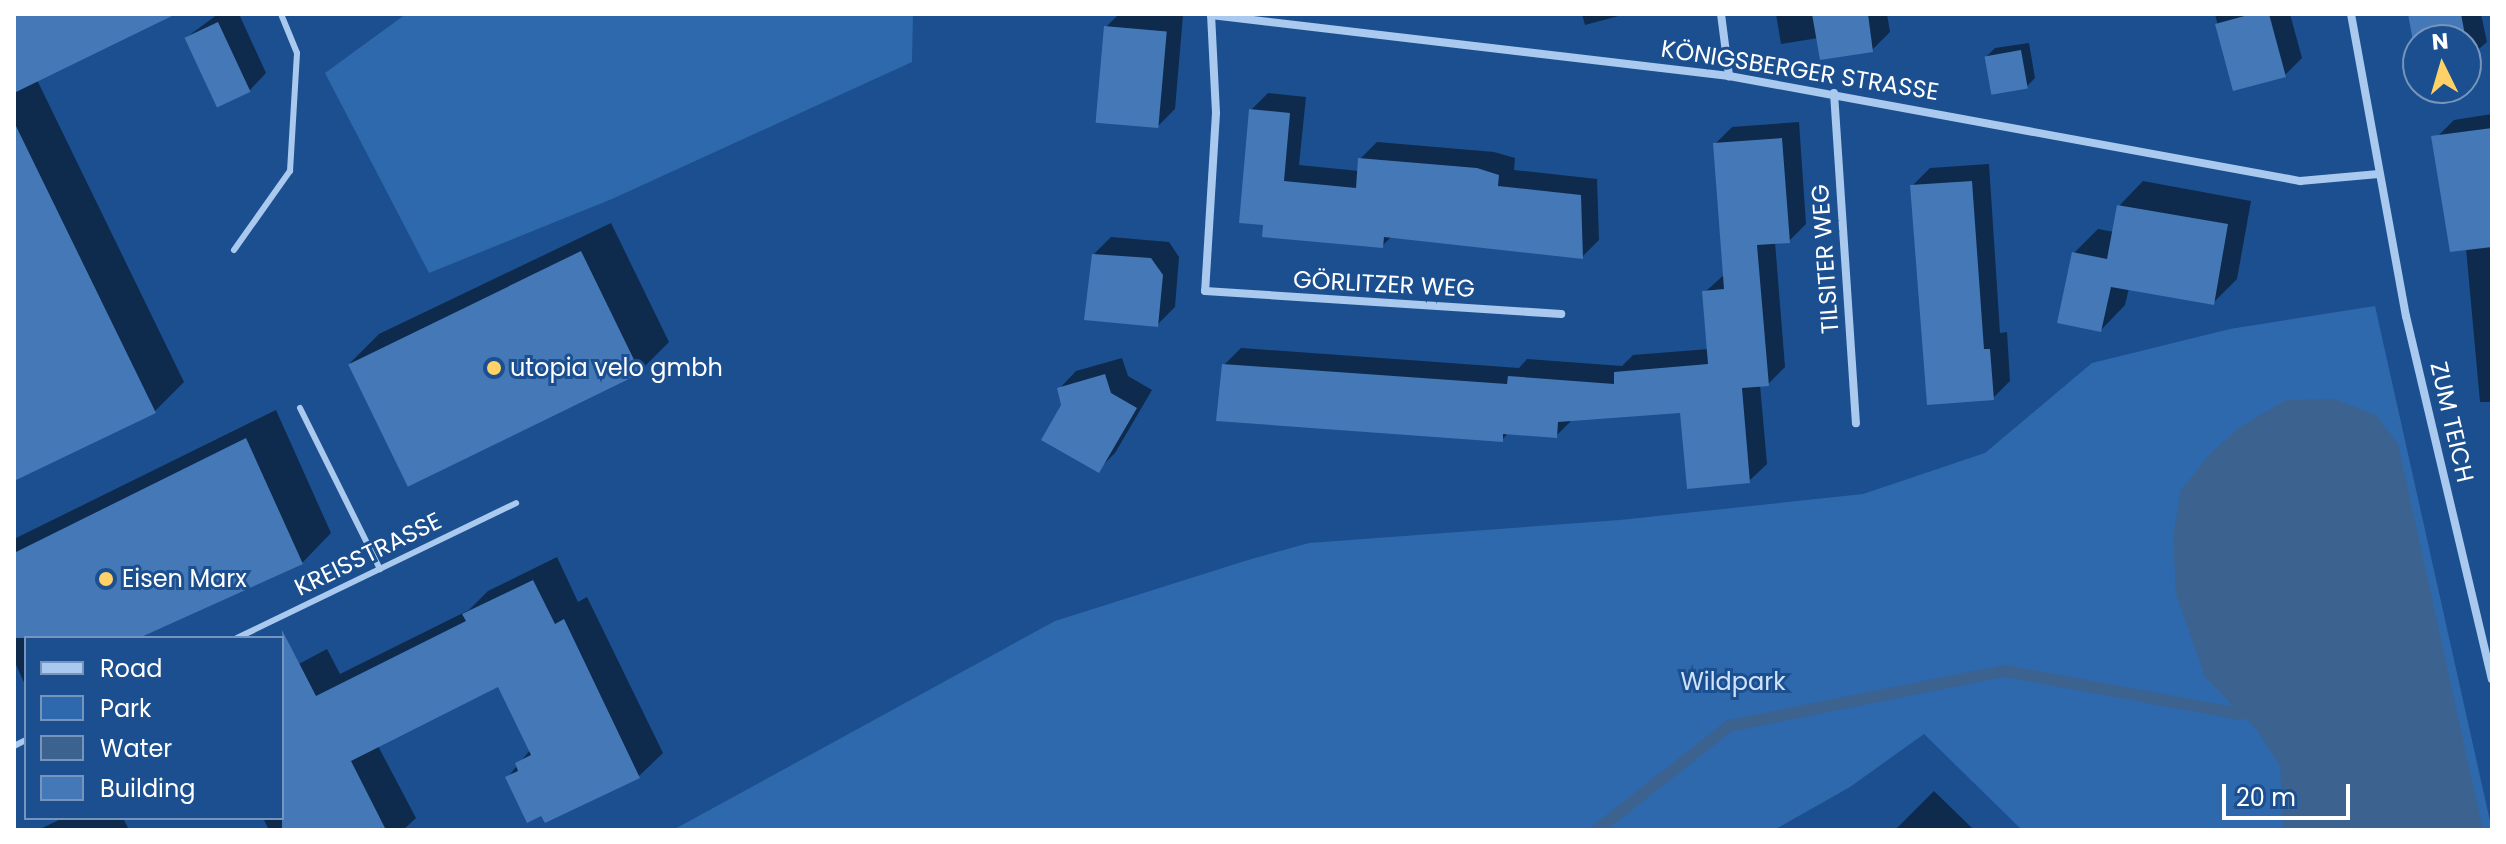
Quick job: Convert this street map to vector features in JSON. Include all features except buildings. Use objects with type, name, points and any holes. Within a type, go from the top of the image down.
[{"type":"street","name":"KÖNIGSBERGER STRASSE","points":[[1211,14],[1729,76],[2300,181],[2379,174]]},
{"type":"street","name":"GÖRLITZER WEG","points":[[1211,14],[1216,113],[1205,291],[1561,314]]},
{"type":"street","points":[[1721,14],[1729,76]]},
{"type":"street","name":"ZUM TEICH","points":[[2351,14],[2406,316],[2492,679]]},
{"type":"street","name":"TILSITER WEG","points":[[1834,93],[1856,423]]},
{"type":"lane","points":[[234,250],[290,171],[297,53],[281,14]]},
{"type":"lane","points":[[300,408],[380,569]]},
{"type":"lane","name":"KREISSTRASSE","points":[[241,636],[516,503]]},
{"type":"green space","points":[[406,14],[913,14],[912,62],[612,199],[429,273],[325,73]]},
{"type":"green space","name":"Wildpark","points":[[2375,306],[2492,830],[2022,830],[1924,734],[1850,787],[1774,830],[673,830],[1055,621],[1248,560],[1309,543],[1620,520],[1863,494],[1985,453],[2092,363],[2230,329]]},
{"type":"water","points":[[2334,399],[2376,415],[2398,444],[2483,830],[2283,830],[2280,766],[2257,730],[2205,677],[2176,594],[2173,537],[2181,490],[2209,455],[2240,427],[2286,400]]},
{"type":"waterway","points":[[1597,830],[1729,726],[2005,671],[2240,714]]},
{"type":"place","name":"utopia velo gmbh","points":[[494,368]]},
{"type":"place","name":"Eisen Marx","points":[[106,579]]}]
